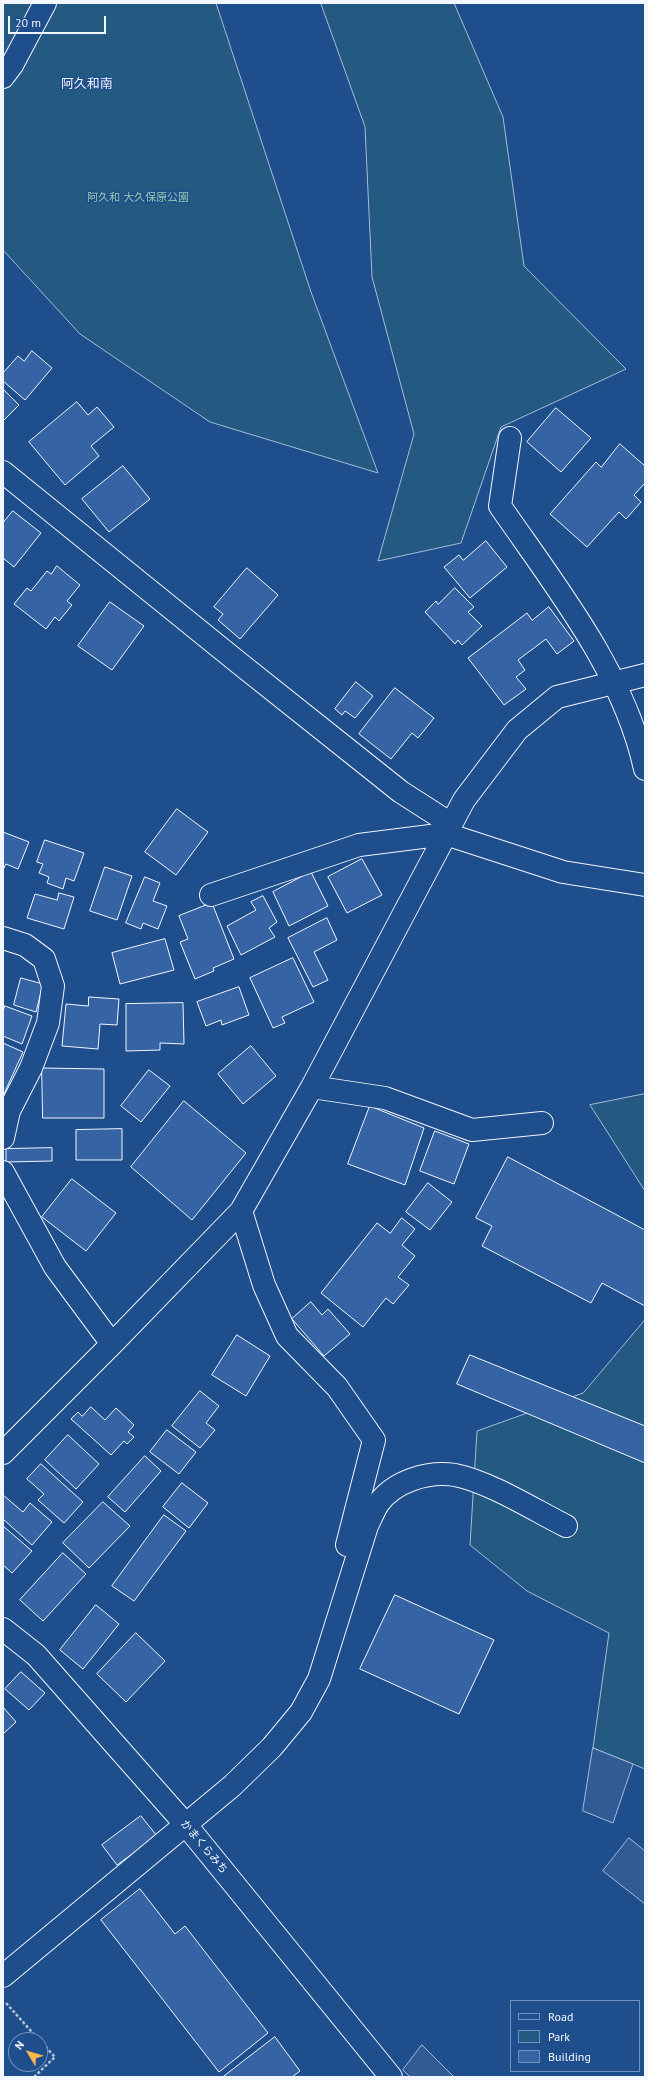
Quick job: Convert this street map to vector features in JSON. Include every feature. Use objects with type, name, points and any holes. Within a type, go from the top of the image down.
[{"type":"street","points":[[3,77],[12,65],[45,3]]},
{"type":"street","points":[[510,438],[500,506],[563,598],[615,682],[640,747],[645,769]]},
{"type":"street","points":[[3,472],[239,663],[448,829],[563,872],[645,885]]},
{"type":"street","points":[[3,1454],[112,1344],[240,1211],[312,1087],[464,800],[517,730],[557,697],[645,675]]},
{"type":"street","points":[[211,895],[359,846],[448,829]]},
{"type":"street","points":[[3,938],[25,945],[44,959],[53,986],[48,1023],[31,1068],[9,1111],[3,1138]]},
{"type":"street","points":[[312,1087],[385,1098],[472,1130],[542,1122]]},
{"type":"street","points":[[3,1172],[55,1267],[112,1344]]},
{"type":"street","points":[[240,1211],[264,1285],[287,1336],[337,1387],[374,1440],[339,1578],[350,1581]]},
{"type":"street","points":[[3,1976],[237,1782],[272,1747],[301,1712],[319,1679],[367,1526],[378,1503],[399,1484],[422,1476],[454,1475],[486,1486],[566,1526]]},
{"type":"street","name":"かまくらみち","points":[[3,1629],[36,1655],[186,1825],[391,2077]]},
{"type":"path","points":[[3,2000],[33,2032]]},
{"type":"path","points":[[48,2049],[55,2057],[48,2064]]},
{"type":"green space","name":"阿久和 大久保原公園","points":[[3,3],[216,3],[311,292],[378,473],[210,422],[80,334],[3,250]]},
{"type":"green space","points":[[321,3],[454,3],[503,117],[524,266],[626,369],[501,427],[461,543],[378,561],[414,434],[372,277],[365,127]]},
{"type":"green space","points":[[645,1094],[645,1191],[590,1105]]},
{"type":"green space","points":[[645,1320],[645,1769],[593,1748],[609,1633],[527,1591],[470,1545],[477,1431],[583,1393]]},
{"type":"shaded area","points":[[593,1748],[633,1764],[613,1823],[583,1811]]},
{"type":"shaded area","points":[[629,1838],[645,1851],[645,1904],[603,1871]]},
{"type":"shaded area","points":[[422,2045],[454,2077],[410,2077],[403,2070]]},
{"type":"building","points":[[32,351],[52,368],[25,400],[3,381],[3,373],[18,356],[24,361]]},
{"type":"building","points":[[3,389],[19,405],[4,420],[3,419]]},
{"type":"building","points":[[77,402],[88,415],[97,407],[114,427],[91,446],[99,456],[65,485],[29,442]]},
{"type":"building","points":[[556,408],[591,438],[561,472],[527,442]]},
{"type":"building","points":[[620,444],[645,466],[645,483],[634,495],[641,502],[626,519],[619,512],[587,547],[550,514],[596,462],[601,467]]},
{"type":"building","points":[[123,466],[150,499],[109,532],[82,499]]},
{"type":"building","points":[[13,511],[41,533],[14,567],[3,558],[3,523]]},
{"type":"building","points":[[486,541],[507,567],[470,598],[444,567],[459,555],[463,560]]},
{"type":"building","points":[[57,566],[80,585],[67,601],[72,605],[59,621],[55,617],[46,629],[14,604],[27,588],[31,591],[47,571],[51,574]]},
{"type":"building","points":[[247,568],[278,595],[240,639],[218,620],[223,614],[214,607]]},
{"type":"building","points":[[455,588],[474,607],[468,612],[482,626],[462,645],[458,640],[455,644],[425,612],[436,601],[438,604]]},
{"type":"building","points":[[110,602],[144,626],[112,670],[78,646]]},
{"type":"building","points":[[549,607],[574,641],[557,654],[546,639],[518,660],[525,670],[516,677],[526,689],[504,705],[468,658],[527,613],[532,620]]},
{"type":"building","points":[[356,682],[373,696],[355,718],[345,711],[342,715],[335,709]]},
{"type":"building","points":[[395,688],[434,718],[418,738],[412,733],[391,759],[359,734]]},
{"type":"building","points":[[177,809],[208,832],[176,875],[145,852]]},
{"type":"building","points":[[3,832],[29,842],[18,869],[6,864],[3,870]]},
{"type":"building","points":[[45,840],[84,853],[74,881],[66,878],[63,889],[47,883],[49,877],[39,873],[43,864],[37,862]]},
{"type":"building","points":[[362,859],[382,895],[347,913],[328,877]]},
{"type":"building","points":[[105,867],[132,876],[117,920],[90,911]]},
{"type":"building","points":[[311,872],[328,906],[289,926],[273,892]]},
{"type":"building","points":[[145,877],[160,883],[153,901],[167,906],[158,929],[143,923],[141,929],[126,923]]},
{"type":"building","points":[[59,893],[74,897],[64,929],[27,918],[35,894],[57,900]]},
{"type":"building","points":[[263,896],[277,922],[269,928],[275,937],[241,955],[227,926],[256,910],[251,902]]},
{"type":"building","points":[[212,903],[234,959],[213,968],[214,971],[195,979],[180,942],[188,939],[179,916]]},
{"type":"building","points":[[327,918],[337,940],[314,952],[328,980],[313,987],[288,938]]},
{"type":"building","points":[[165,939],[174,970],[120,984],[112,953]]},
{"type":"building","points":[[293,958],[314,1002],[282,1017],[285,1023],[273,1028],[250,978]]},
{"type":"building","points":[[21,978],[43,984],[36,1012],[14,1005]]},
{"type":"building","points":[[239,987],[249,1015],[222,1025],[221,1020],[206,1026],[197,1002]]},
{"type":"building","points":[[89,997],[119,999],[117,1025],[100,1024],[98,1049],[62,1046],[66,1004],[88,1006]]},
{"type":"building","points":[[183,1003],[184,1044],[160,1043],[160,1050],[126,1051],[126,1004]]},
{"type":"building","points":[[5,1006],[32,1016],[22,1044],[3,1036],[3,1012]]},
{"type":"building","points":[[3,1043],[23,1052],[3,1096]]},
{"type":"building","points":[[251,1046],[276,1076],[243,1104],[218,1074]]},
{"type":"building","points":[[42,1068],[104,1069],[104,1118],[43,1118]]},
{"type":"building","points":[[149,1070],[170,1086],[141,1122],[121,1106]]},
{"type":"building","points":[[184,1101],[246,1153],[192,1220],[131,1167]]},
{"type":"building","points":[[370,1106],[424,1128],[405,1185],[348,1164]]},
{"type":"building","points":[[122,1129],[122,1160],[76,1160],[76,1130]]},
{"type":"building","points":[[435,1131],[469,1144],[454,1184],[420,1171]]},
{"type":"building","points":[[52,1148],[52,1161],[6,1162],[6,1149]]},
{"type":"building","points":[[508,1157],[645,1230],[645,1306],[602,1283],[591,1303],[482,1246],[492,1226],[476,1218]]},
{"type":"building","points":[[72,1179],[116,1213],[86,1251],[42,1217]]},
{"type":"building","points":[[428,1183],[452,1202],[430,1230],[406,1212]]},
{"type":"building","points":[[402,1218],[415,1229],[402,1245],[415,1256],[398,1277],[409,1285],[393,1304],[386,1298],[363,1327],[321,1293],[377,1223],[390,1233]]},
{"type":"building","points":[[311,1302],[322,1315],[328,1309],[350,1334],[324,1356],[292,1319]]},
{"type":"building","points":[[237,1335],[270,1356],[246,1396],[212,1375]]},
{"type":"building","points":[[470,1355],[645,1426],[645,1463],[457,1384]]},
{"type":"building","points":[[200,1391],[219,1406],[206,1423],[215,1430],[200,1448],[172,1426]]},
{"type":"building","points":[[91,1407],[105,1420],[116,1408],[134,1425],[128,1432],[134,1437],[127,1444],[124,1441],[111,1455],[71,1419],[78,1412],[82,1416]]},
{"type":"building","points":[[167,1430],[196,1452],[179,1474],[150,1452]]},
{"type":"building","points":[[68,1435],[99,1464],[76,1489],[45,1460]]},
{"type":"building","points":[[145,1456],[161,1471],[125,1512],[108,1497]]},
{"type":"building","points":[[41,1464],[83,1502],[64,1523],[38,1500],[44,1494],[27,1479]]},
{"type":"building","points":[[182,1483],[208,1503],[189,1528],[163,1507]]},
{"type":"building","points":[[3,1495],[23,1512],[30,1503],[52,1522],[32,1545],[3,1519]]},
{"type":"building","points":[[103,1502],[130,1526],[89,1568],[63,1543]]},
{"type":"building","points":[[164,1515],[186,1531],[134,1601],[112,1586]]},
{"type":"building","points":[[3,1526],[32,1551],[12,1573],[3,1565]]},
{"type":"building","points":[[63,1553],[86,1574],[43,1621],[20,1600]]},
{"type":"building","points":[[395,1595],[494,1640],[459,1714],[360,1669]]},
{"type":"building","points":[[96,1605],[119,1624],[83,1669],[60,1650]]},
{"type":"building","points":[[136,1633],[165,1661],[126,1702],[97,1674]]},
{"type":"building","points":[[21,1672],[45,1693],[29,1710],[5,1689]]},
{"type":"building","points":[[3,1707],[16,1722],[3,1734]]},
{"type":"building","points":[[141,1816],[157,1836],[117,1865],[102,1845]]},
{"type":"building","points":[[140,1889],[175,1934],[185,1926],[268,2033],[219,2072],[101,1920]]},
{"type":"building","points":[[275,2037],[300,2071],[292,2077],[223,2077]]},
{"type":"district","name":"阿久和南","points":[[87,84]]}]
